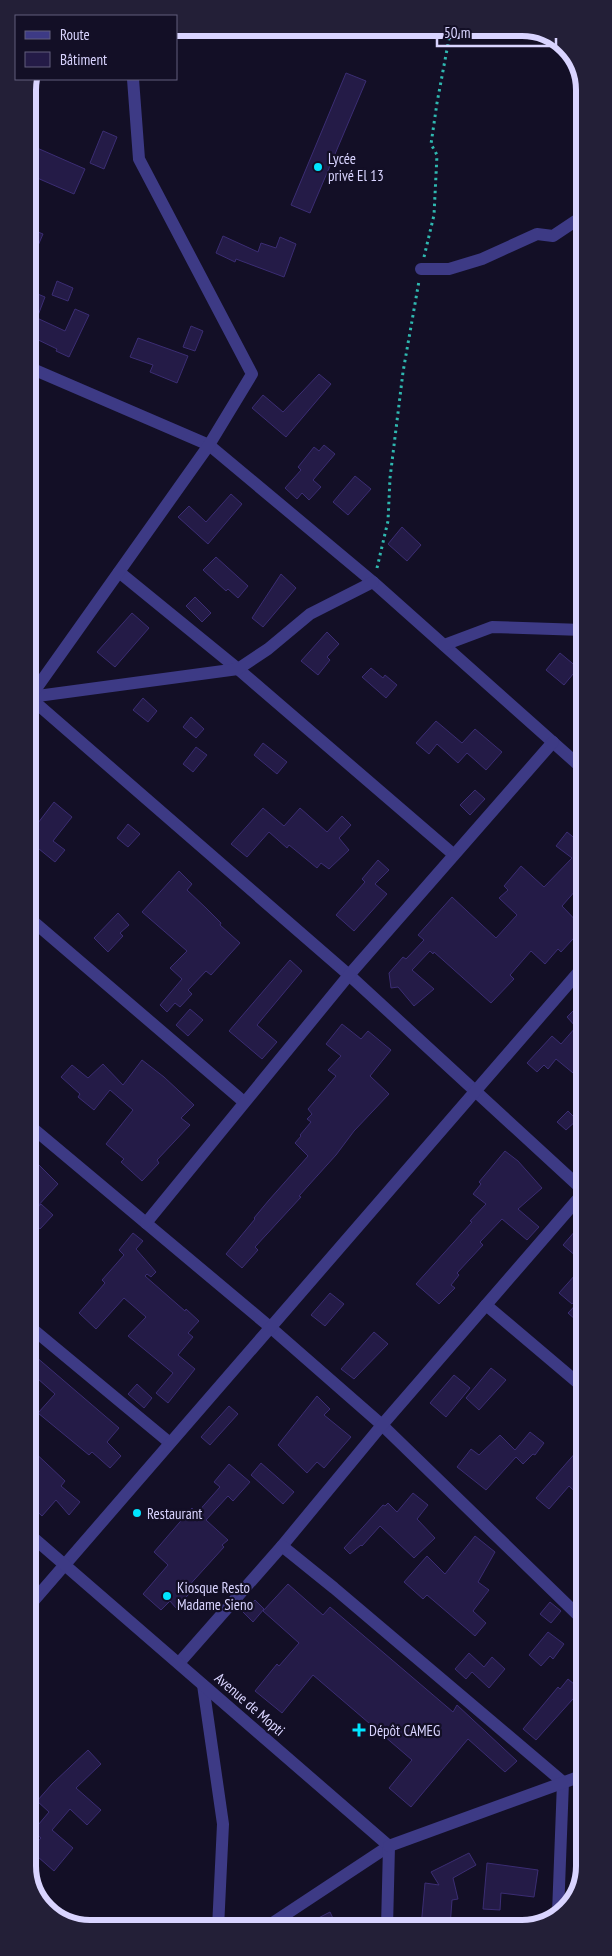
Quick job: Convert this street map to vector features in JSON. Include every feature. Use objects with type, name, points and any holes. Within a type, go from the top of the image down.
[{"type":"street","points":[[36,688],[209,445],[252,374],[139,159],[133,80]]},
{"type":"street","points":[[421,269],[449,269],[482,259],[537,234],[553,236],[576,221]]},
{"type":"street","points":[[36,370],[209,445],[373,582],[576,762]]},
{"type":"street","points":[[119,572],[238,669],[453,854]]},
{"type":"street","points":[[36,697],[238,669],[268,649],[310,614],[373,582]]},
{"type":"street","points":[[444,645],[492,627],[576,630]]},
{"type":"street","points":[[36,704],[349,975],[576,1184]]},
{"type":"street","points":[[146,1223],[349,975],[453,854],[554,742]]},
{"type":"street","points":[[36,924],[244,1102]]},
{"type":"street","points":[[36,1598],[576,976]]},
{"type":"street","points":[[36,1131],[382,1425],[576,1613]]},
{"type":"street","points":[[179,1664],[576,1200]]},
{"type":"street","points":[[486,1305],[576,1381]]},
{"type":"street","points":[[36,1332],[170,1443]]},
{"type":"street","name":"Avenue de Mopti","points":[[36,1540],[389,1846]]},
{"type":"street","points":[[282,1546],[563,1782]]},
{"type":"street","points":[[203,1685],[223,1824],[218,1920]]},
{"type":"street","points":[[277,1920],[389,1846],[576,1778]]},
{"type":"street","points":[[558,1905],[563,1782]]},
{"type":"street","points":[[387,1920],[389,1846]]},
{"type":"path","points":[[373,582],[388,521],[390,478],[403,372],[421,269],[434,214],[437,155],[431,144],[436,103],[449,36]]},
{"type":"building","points":[[346,73],[366,81],[310,213],[291,205]]},
{"type":"building","points":[[103,131],[117,137],[104,169],[90,163]]},
{"type":"building","points":[[36,148],[85,169],[74,194],[36,177]]},
{"type":"building","points":[[36,231],[43,234],[36,250]]},
{"type":"building","points":[[223,236],[258,252],[261,243],[276,248],[280,237],[296,244],[284,277],[236,259],[235,262],[216,253]]},
{"type":"building","points":[[57,281],[73,288],[68,301],[52,295]]},
{"type":"building","points":[[36,293],[45,297],[37,318],[65,331],[75,309],[89,315],[69,357],[56,351],[57,349],[36,339]]},
{"type":"building","points":[[191,326],[203,331],[195,351],[183,347]]},
{"type":"building","points":[[138,338],[188,356],[177,383],[150,372],[153,365],[130,357]]},
{"type":"building","points":[[319,374],[331,384],[286,437],[252,408],[263,395],[283,412]]},
{"type":"building","points":[[324,445],[335,454],[313,480],[321,487],[309,500],[302,493],[297,499],[285,488],[301,470],[298,467],[314,447],[319,451]]},
{"type":"building","points":[[355,476],[371,489],[348,515],[333,502]]},
{"type":"building","points":[[231,494],[242,504],[208,544],[178,517],[189,506],[206,522]]},
{"type":"building","points":[[402,527],[421,545],[407,561],[388,544]]},
{"type":"building","points":[[216,557],[248,586],[238,598],[228,589],[226,591],[203,570]]},
{"type":"building","points":[[281,574],[296,588],[263,627],[252,618]]},
{"type":"building","points":[[195,597],[211,613],[202,622],[186,606]]},
{"type":"building","points":[[132,613],[149,628],[115,667],[97,652]]},
{"type":"building","points":[[327,632],[339,644],[327,657],[330,660],[318,675],[301,661]]},
{"type":"building","points":[[560,653],[576,666],[576,670],[564,685],[546,670]]},
{"type":"building","points":[[371,668],[383,678],[385,675],[397,685],[386,698],[362,677]]},
{"type":"building","points":[[143,698],[157,711],[148,722],[133,710]]},
{"type":"building","points":[[191,717],[204,729],[196,738],[183,727]]},
{"type":"building","points":[[436,721],[462,743],[475,729],[502,752],[486,770],[467,753],[458,763],[437,744],[429,754],[416,743]]},
{"type":"building","points":[[263,743],[287,762],[277,774],[254,755]]},
{"type":"building","points":[[196,747],[207,755],[193,772],[183,764]]},
{"type":"building","points":[[475,790],[485,799],[470,815],[460,805]]},
{"type":"building","points":[[54,802],[72,817],[53,841],[65,850],[55,862],[36,847],[36,822],[38,823]]},
{"type":"building","points":[[263,808],[284,826],[300,808],[327,832],[342,816],[351,825],[339,838],[349,850],[329,869],[321,863],[317,868],[289,845],[287,848],[269,832],[247,857],[231,844]]},
{"type":"building","points":[[128,824],[140,834],[128,847],[117,838]]},
{"type":"building","points":[[567,832],[576,839],[576,890],[562,906],[576,921],[576,936],[561,952],[558,949],[545,964],[531,951],[510,975],[514,979],[491,1003],[434,952],[433,954],[430,951],[412,970],[434,989],[414,1006],[398,987],[391,988],[389,973],[403,957],[406,959],[424,940],[418,935],[452,897],[496,938],[517,915],[499,898],[508,890],[504,886],[521,866],[544,887],[572,858],[556,846]]},
{"type":"building","points":[[378,860],[389,870],[375,884],[387,894],[354,931],[336,915],[365,882],[362,879]]},
{"type":"building","points":[[179,871],[192,884],[187,890],[240,943],[211,975],[206,971],[188,990],[192,994],[180,1007],[175,1003],[167,1012],[160,1005],[182,979],[170,968],[187,951],[142,912]]},
{"type":"building","points":[[118,913],[129,925],[120,933],[123,936],[108,952],[94,938]]},
{"type":"building","points":[[290,960],[302,971],[257,1025],[277,1042],[262,1059],[229,1031]]},
{"type":"building","points":[[576,1008],[576,1027],[567,1017]]},
{"type":"building","points":[[190,1009],[203,1020],[188,1036],[176,1025]]},
{"type":"building","points":[[342,1024],[361,1039],[368,1031],[391,1050],[370,1076],[389,1094],[354,1131],[336,1155],[299,1196],[301,1197],[255,1247],[258,1250],[242,1268],[226,1254],[269,1200],[308,1156],[295,1143],[311,1122],[307,1119],[312,1114],[308,1109],[336,1076],[328,1070],[341,1056],[326,1044]]},
{"type":"building","points":[[576,1027],[576,1075],[556,1059],[548,1069],[544,1065],[537,1072],[527,1063],[552,1036],[561,1044]]},
{"type":"building","points":[[142,1060],[164,1077],[194,1105],[181,1118],[190,1125],[157,1160],[159,1163],[142,1181],[121,1162],[124,1159],[106,1144],[133,1110],[110,1090],[94,1110],[78,1097],[80,1094],[61,1077],[72,1065],[88,1078],[103,1064],[123,1085]]},
{"type":"building","points":[[568,1111],[576,1119],[566,1130],[557,1122]]},
{"type":"building","points":[[505,1151],[518,1161],[542,1188],[518,1209],[539,1227],[527,1240],[502,1219],[480,1242],[483,1245],[457,1273],[459,1275],[451,1285],[455,1288],[439,1304],[416,1284],[486,1204],[473,1194],[481,1184],[479,1182]]},
{"type":"building","points":[[36,1162],[58,1184],[36,1208]]},
{"type":"building","points":[[41,1204],[53,1215],[40,1229],[36,1225],[36,1209]]},
{"type":"building","points":[[576,1230],[576,1256],[563,1245]]},
{"type":"building","points":[[133,1233],[143,1241],[136,1249],[156,1272],[151,1277],[147,1274],[145,1276],[199,1321],[188,1333],[193,1337],[178,1355],[195,1369],[168,1403],[156,1393],[173,1373],[128,1336],[146,1317],[124,1298],[96,1329],[79,1313],[105,1283],[102,1280],[124,1255],[119,1250]]},
{"type":"building","points":[[576,1274],[576,1299],[572,1304],[559,1293]]},
{"type":"building","points":[[330,1293],[344,1304],[325,1326],[311,1315]]},
{"type":"building","points":[[576,1304],[576,1320],[568,1313]]},
{"type":"building","points":[[374,1332],[388,1344],[354,1379],[341,1369]]},
{"type":"building","points":[[36,1357],[119,1428],[107,1442],[121,1456],[110,1468],[92,1452],[89,1455],[38,1413],[55,1394],[36,1377]]},
{"type":"building","points":[[491,1368],[506,1380],[479,1410],[466,1398]]},
{"type":"building","points":[[454,1375],[470,1388],[446,1417],[430,1403]]},
{"type":"building","points":[[137,1384],[152,1398],[144,1408],[128,1394]]},
{"type":"building","points":[[317,1396],[330,1409],[324,1415],[351,1437],[324,1468],[317,1462],[307,1473],[278,1445]]},
{"type":"building","points":[[229,1406],[238,1414],[210,1445],[201,1437]]},
{"type":"building","points":[[530,1432],[544,1443],[535,1455],[533,1454],[523,1464],[516,1457],[486,1490],[457,1467],[471,1449],[479,1455],[500,1435],[515,1450]]},
{"type":"building","points":[[576,1452],[576,1493],[569,1486],[549,1509],[536,1498]]},
{"type":"building","points":[[36,1454],[65,1481],[61,1486],[80,1502],[69,1515],[56,1500],[42,1516],[36,1510]]},
{"type":"building","points":[[261,1463],[294,1492],[283,1504],[251,1475]]},
{"type":"building","points":[[229,1464],[250,1482],[233,1501],[228,1496],[206,1520],[228,1540],[222,1545],[224,1547],[185,1590],[189,1594],[176,1608],[170,1601],[161,1610],[143,1594],[168,1565],[154,1552],[192,1508],[197,1513],[220,1487],[214,1482]]},
{"type":"building","points":[[413,1493],[428,1505],[417,1519],[435,1538],[414,1558],[380,1526],[362,1546],[350,1554],[344,1548],[383,1505],[385,1506],[388,1503],[397,1512]]},
{"type":"building","points":[[475,1536],[495,1552],[478,1582],[489,1590],[473,1611],[486,1623],[475,1636],[427,1595],[423,1599],[404,1582],[427,1556],[445,1574]]},
{"type":"building","points":[[288,1584],[323,1615],[330,1607],[453,1712],[457,1705],[517,1761],[505,1772],[468,1739],[411,1807],[389,1788],[412,1760],[313,1675],[282,1713],[255,1691],[277,1664],[279,1666],[299,1643],[263,1611]]},
{"type":"building","points":[[255,1600],[264,1609],[253,1622],[243,1612]]},
{"type":"building","points":[[550,1602],[561,1611],[551,1623],[540,1614]]},
{"type":"building","points":[[548,1632],[564,1644],[553,1659],[550,1656],[541,1666],[529,1655]]},
{"type":"building","points":[[469,1653],[484,1667],[492,1657],[505,1669],[489,1688],[472,1672],[466,1679],[455,1669]]},
{"type":"building","points":[[568,1679],[576,1686],[576,1696],[536,1740],[523,1729],[558,1687],[560,1689]]},
{"type":"building","points":[[88,1750],[101,1764],[76,1788],[101,1810],[87,1825],[70,1809],[52,1830],[73,1848],[54,1871],[36,1855],[36,1843],[41,1838],[36,1834],[36,1827],[49,1812],[37,1801]]},
{"type":"building","points":[[469,1853],[476,1865],[453,1878],[458,1899],[452,1900],[451,1920],[422,1920],[425,1883],[439,1885],[431,1872]]},
{"type":"building","points":[[487,1863],[538,1870],[534,1897],[501,1893],[500,1910],[483,1909]]},
{"type":"building","points":[[330,1912],[334,1920],[315,1920]]},
{"type":"place","name":"Lycée privé El 13","points":[[318,167]]},
{"type":"place","name":"Restaurant","points":[[137,1513]]},
{"type":"place","name":"Kiosque Resto Madame Sieno","points":[[167,1596]]},
{"type":"place","name":"Dépôt CAMEG","points":[[359,1730]]}]
